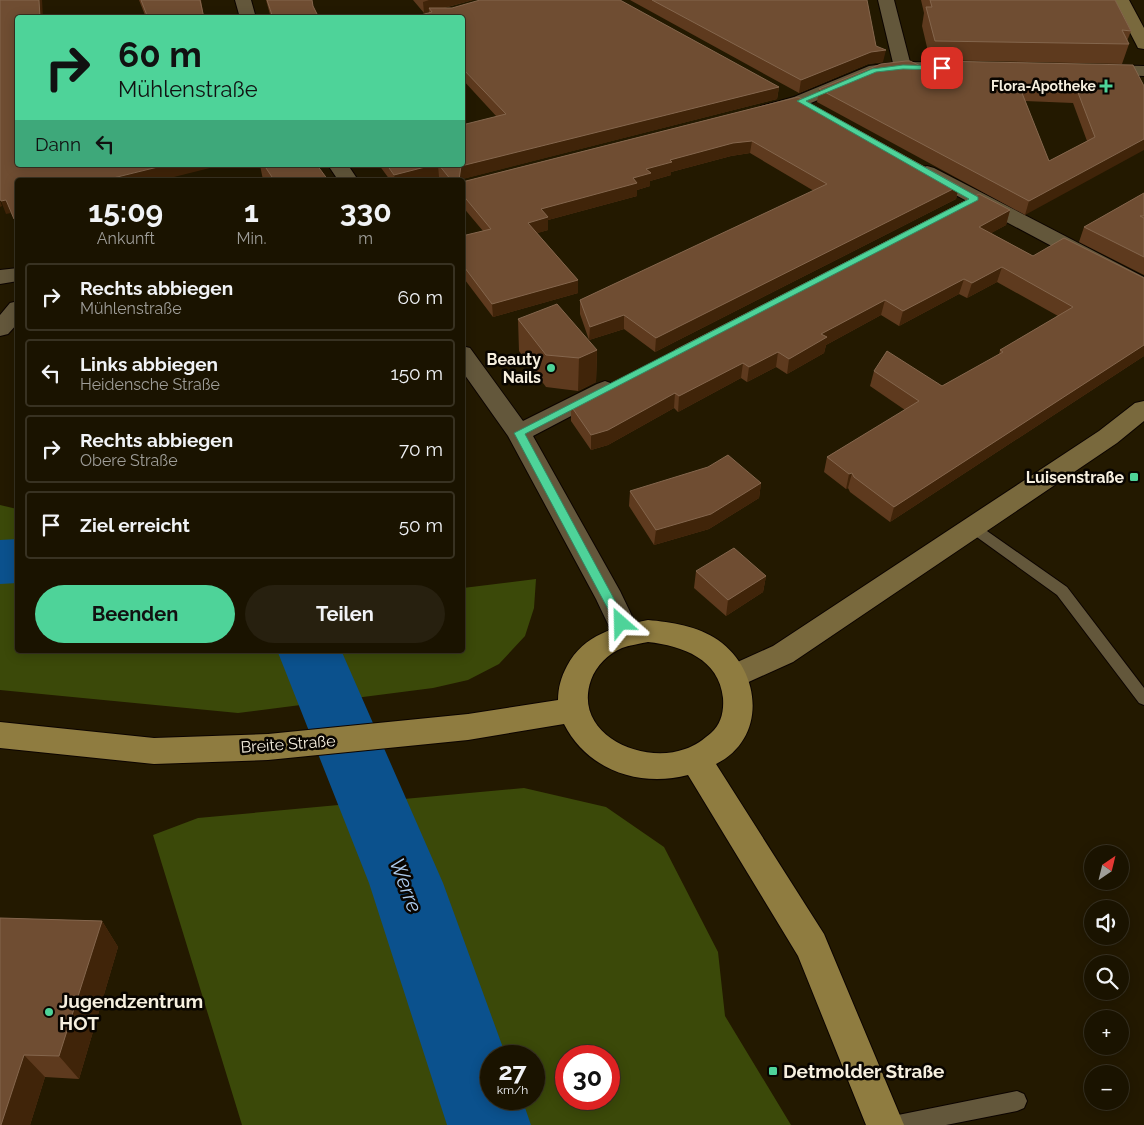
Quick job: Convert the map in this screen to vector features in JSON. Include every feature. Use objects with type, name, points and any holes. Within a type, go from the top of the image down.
[{"type":"main road","points":[[1121,0],[1144,44]]},
{"type":"main road","points":[[733,677],[783,654],[1108,437],[1144,410]]},
{"type":"main road","points":[[655,632],[669,633],[689,639],[707,648],[722,661],[733,677],[738,692],[739,709],[735,724],[726,739],[712,752],[696,760],[679,765],[645,766],[620,759],[587,736],[574,710],[572,690],[578,671],[590,655],[601,647],[627,635],[655,632]]},
{"type":"main road","name":"Breite Straße","points":[[0,735],[154,751],[268,747],[428,732],[574,710]]},
{"type":"main road","points":[[696,760],[812,946],[885,1125]]},
{"type":"street","points":[[243,0],[247,15]]},
{"type":"street","points":[[886,0],[903,67]]},
{"type":"street","points":[[752,114],[800,101],[875,70],[903,67],[991,69]]},
{"type":"street","points":[[1079,70],[1144,71]]},
{"type":"street","points":[[775,87],[818,111]]},
{"type":"street","points":[[914,164],[966,203],[1144,286]]},
{"type":"street","points":[[339,167],[347,178]]},
{"type":"street","points":[[0,329],[15,312]]},
{"type":"street","points":[[465,356],[519,433],[610,599],[627,635]]},
{"type":"street","points":[[519,433],[624,379]]},
{"type":"lane","points":[[972,527],[1062,591],[1144,699]]},
{"type":"lane","points":[[898,1125],[1018,1101]]},
{"type":"green space","points":[[0,505],[15,509],[15,653],[465,653],[465,588],[536,579],[534,608],[525,636],[499,664],[468,680],[433,688],[238,713],[0,690]]},
{"type":"green space","points":[[524,788],[606,807],[664,847],[718,952],[725,1016],[791,1125],[242,1125],[153,835],[198,818]]},
{"type":"building","points":[[0,0],[39,0],[40,15],[15,15],[15,167],[158,167],[113,178],[15,178],[14,219],[6,200],[1,201]]},
{"type":"building","points":[[141,0],[200,0],[203,15],[147,15]]},
{"type":"building","points":[[267,0],[312,0],[318,15],[272,15]]},
{"type":"building","points":[[480,0],[620,0],[779,87],[465,165],[465,124],[506,114],[465,71],[465,15],[420,15],[432,12],[429,8],[452,8]]},
{"type":"building","points":[[652,0],[867,0],[876,46],[886,50],[871,52],[801,80]]},
{"type":"building","points":[[930,0],[1115,0],[1131,31],[1122,30],[1129,44],[935,41],[926,7],[932,7]]},
{"type":"building","points":[[910,61],[940,75],[937,61],[1133,65],[1144,86],[1144,139],[1029,201],[819,89],[881,64]],"holes":[[[1020,88],[1077,90],[1095,137],[1049,161]]]},
{"type":"building","points":[[798,97],[959,186],[656,338],[624,315],[590,327],[580,300],[827,184],[752,141],[733,143],[670,160],[672,162],[646,169],[651,173],[633,178],[637,183],[541,209],[548,217],[528,223],[578,280],[492,304],[465,268],[465,235],[491,229],[465,198],[465,181]]},
{"type":"building","points":[[265,167],[318,167],[327,178],[273,178]]},
{"type":"building","points":[[388,167],[425,167],[394,175]]},
{"type":"building","points":[[441,167],[461,167],[459,178],[449,178]]},
{"type":"building","points":[[1144,193],[1144,216],[1140,216],[1144,218],[1144,257],[1084,227]]},
{"type":"building","points":[[979,194],[1010,210],[979,227],[1033,256],[1064,238],[1144,278],[1144,345],[894,507],[854,477],[852,473],[849,474],[827,457],[919,401],[874,371],[887,351],[942,386],[1003,352],[1000,350],[1073,307],[1002,267],[972,283],[964,279],[903,311],[885,300],[821,334],[827,337],[789,359],[778,352],[749,367],[743,363],[679,396],[675,393],[608,430],[591,435],[571,406],[675,350]]},
{"type":"building","points":[[557,304],[597,350],[579,358],[546,355],[518,319]]},
{"type":"building","points":[[728,455],[761,483],[711,514],[656,530],[630,491],[708,467]]},
{"type":"building","points":[[734,548],[766,576],[728,600],[696,571]]},
{"type":"building","name":"Jugendzentrum HOT","points":[[0,918],[102,921],[59,1056],[24,1055],[1,1125],[0,1125]]},
{"type":"waterway","name":"Werre","points":[[0,562],[15,561]]},
{"type":"waterway","name":"Werre","points":[[310,653],[406,883],[489,1125]]},
{"type":"place","name":"Flora-Apotheke","points":[[1106,86]]},
{"type":"place","name":"Beauty Nails","points":[[551,368]]},
{"type":"place","name":"Luisenstraße","points":[[1134,477]]},
{"type":"place","name":"Jugendzentrum HOT","points":[[49,1012]]},
{"type":"place","name":"Detmolder Straße","points":[[773,1071]]},
{"type":"route","points":[[621,623],[610,599],[519,433],[975,199],[800,101],[875,70],[903,67],[942,68]]}]
